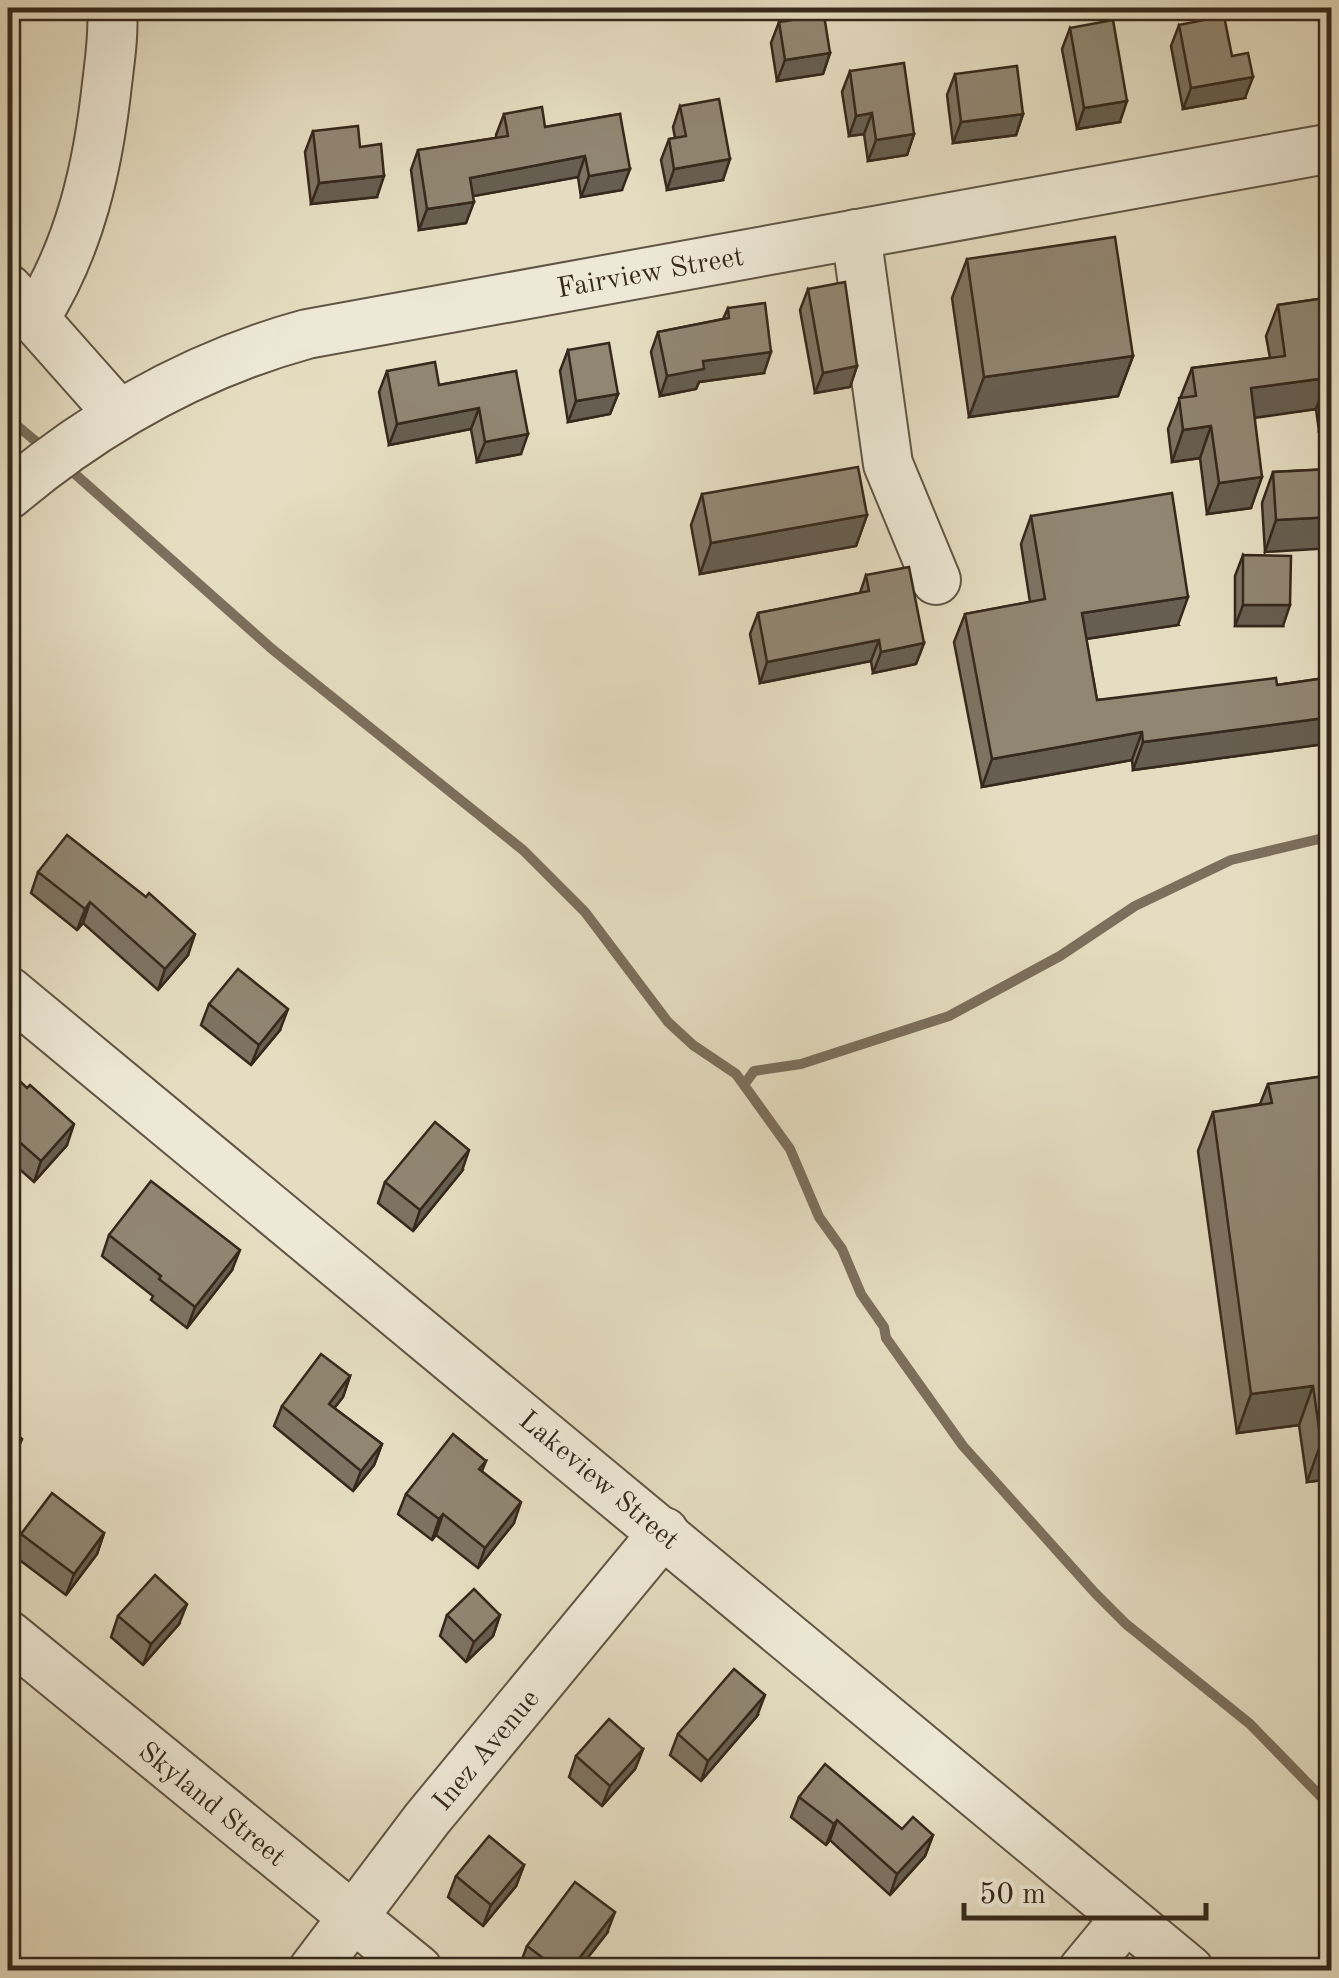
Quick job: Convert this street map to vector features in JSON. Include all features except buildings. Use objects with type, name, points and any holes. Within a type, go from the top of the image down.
[{"type":"street","points":[[112,8],[101,140],[92,182],[70,250],[21,303],[118,414]]},
{"type":"street","name":"Fairview Street","points":[[8,496],[70,445],[160,390],[230,359],[307,334],[1332,148]]},
{"type":"street","points":[[856,234],[888,464],[936,580]]},
{"type":"street","name":"Lakeview Street","points":[[8,991],[1189,1970]]},
{"type":"street","name":"Inez Avenue","points":[[313,1970],[427,1819],[664,1532]]},
{"type":"street","name":"Skyland Street","points":[[8,1635],[418,1970]]},
{"type":"street","points":[[1083,1970],[1126,1918]]},
{"type":"waterway","points":[[8,418],[45,449]]},
{"type":"waterway","points":[[66,466],[272,649],[523,850],[585,912],[668,1022],[693,1045],[736,1074],[790,1149],[819,1217],[842,1249],[861,1294],[884,1327],[886,1338],[963,1446],[1126,1624],[1250,1724],[1332,1808]]},
{"type":"waterway","points":[[744,1085],[754,1071],[801,1064],[949,1016],[1060,956],[1135,906],[1231,860],[1332,836]]}]
